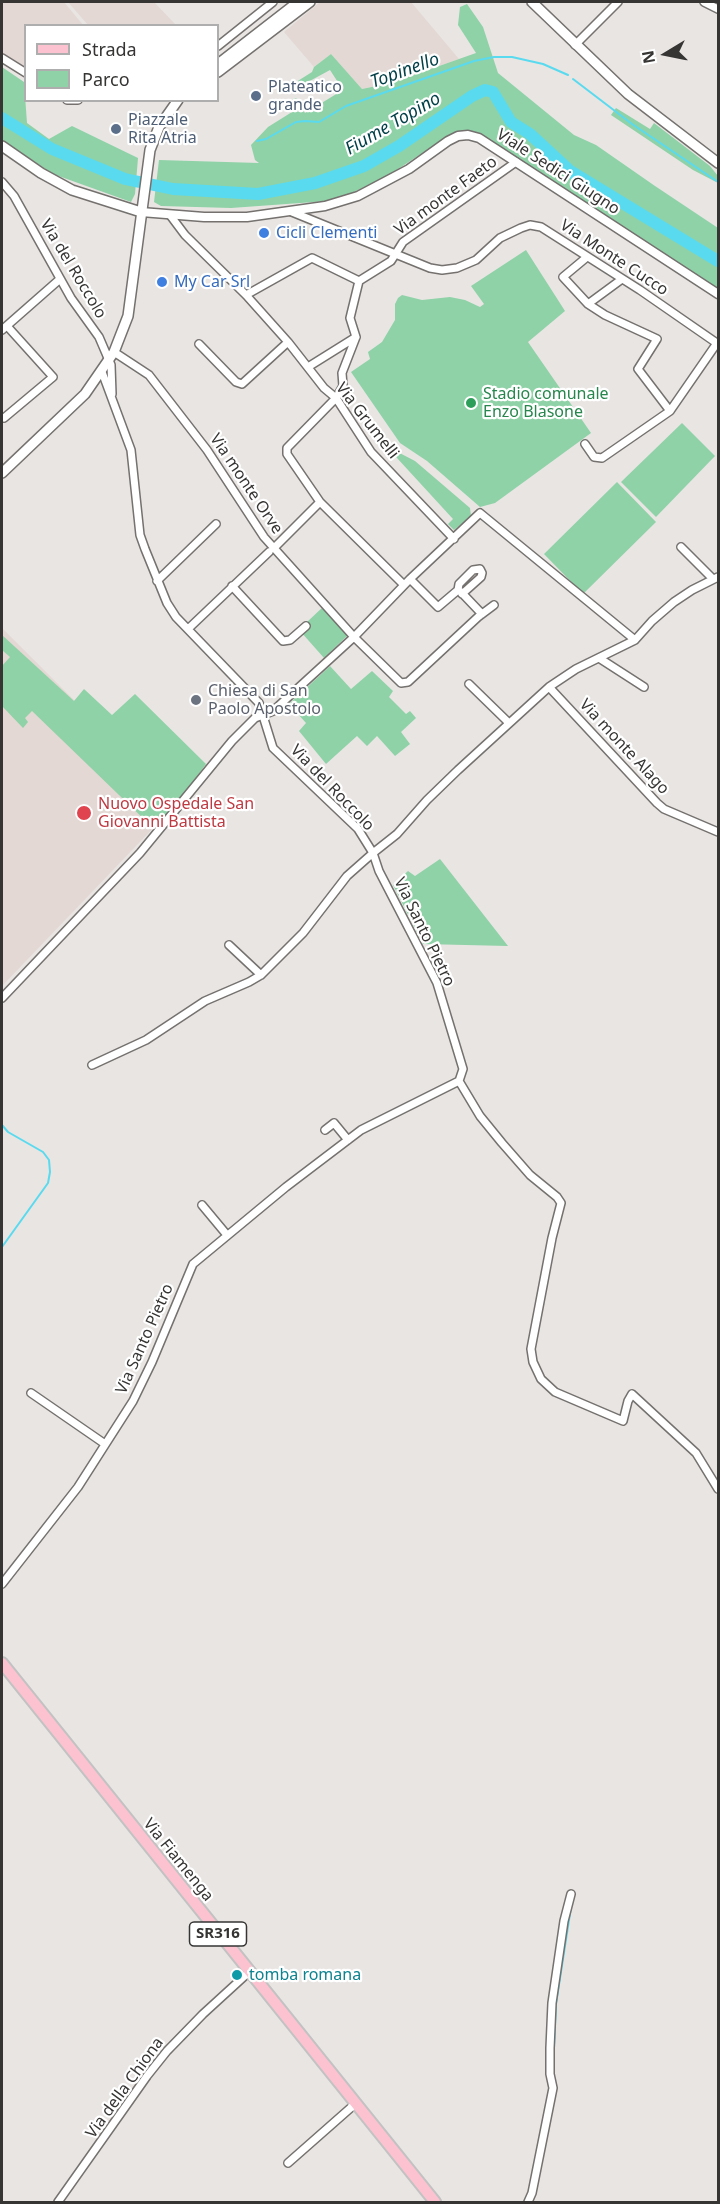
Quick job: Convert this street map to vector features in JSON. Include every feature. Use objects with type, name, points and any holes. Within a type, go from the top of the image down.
[{"type":"main road","points":[[219,63],[297,2]]},
{"type":"main road","points":[[219,71],[310,2]]},
{"type":"main road","points":[[532,2],[628,94],[718,163]]},
{"type":"main road","points":[[2,472],[107,374],[128,316],[148,161],[159,127],[177,102]]},
{"type":"main road","name":"Viale Sedici Giugno","points":[[2,146],[41,173],[72,190],[141,212]]},
{"type":"main road","name":"Via Fiamenga","points":[[2,1663],[435,2202]]},
{"type":"street","points":[[219,45],[273,2]]},
{"type":"street","points":[[575,45],[618,2]]},
{"type":"street","points":[[704,2],[718,9]]},
{"type":"street","points":[[2,58],[24,72]]},
{"type":"street","name":"Viale Sedici Giugno","points":[[141,212],[247,217],[325,206],[358,196],[409,169],[458,136],[468,135],[478,138],[516,162],[718,294]]},
{"type":"street","name":"Via monte Faeto","points":[[359,281],[391,261],[403,242],[516,162]]},
{"type":"street","name":"Via del Roccolo","points":[[2,182],[14,196],[60,279],[99,338],[114,355]]},
{"type":"street","name":"Via Monte Cucco","points":[[292,212],[430,268],[442,270],[457,268],[477,260],[500,238],[530,225],[541,227],[718,343]]},
{"type":"street","name":"Via Grumelli","points":[[170,215],[185,235],[246,295],[288,342],[324,388],[336,398],[371,452],[454,538]]},
{"type":"street","points":[[587,257],[563,277],[588,304],[605,315],[657,339],[638,369],[670,411]]},
{"type":"street","points":[[246,295],[312,258],[359,281],[350,318],[356,337],[342,373],[343,386],[336,398],[287,448],[287,454],[320,502],[404,585]]},
{"type":"street","points":[[4,418],[53,377],[4,328],[60,279]]},
{"type":"street","points":[[588,304],[621,279]]},
{"type":"street","points":[[308,367],[356,337]]},
{"type":"street","points":[[199,344],[236,382],[242,384],[288,342]]},
{"type":"street","points":[[585,444],[594,457],[602,458],[670,411],[718,343]]},
{"type":"street","name":"Via monte Orve","points":[[114,355],[149,375],[165,393],[207,450],[272,550],[401,683],[404,684],[482,614]]},
{"type":"street","name":"Via del Roccolo","points":[[107,374],[107,387],[112,394]]},
{"type":"street","name":"Via del Roccolo","points":[[107,374],[131,450],[140,535],[167,603],[188,629],[259,704],[273,748],[358,829],[373,853]]},
{"type":"street","points":[[86,393],[101,386],[107,387]]},
{"type":"street","points":[[188,629],[320,502]]},
{"type":"street","points":[[2,998],[140,853],[232,741],[255,718],[273,711],[354,637],[410,579],[480,513],[635,640]]},
{"type":"street","points":[[157,581],[216,524]]},
{"type":"street","points":[[92,1065],[146,1040],[205,1001],[261,975],[303,933],[347,876],[397,834],[427,800],[549,687],[576,669],[635,640],[674,602],[716,578],[681,548]]},
{"type":"street","points":[[410,579],[438,607],[460,592],[482,614],[494,605]]},
{"type":"street","points":[[232,586],[282,641],[290,640],[306,626]]},
{"type":"street","points":[[599,658],[644,687]]},
{"type":"street","points":[[469,684],[508,723]]},
{"type":"street","name":"Via monte Alago","points":[[549,687],[657,803],[664,809],[718,832]]},
{"type":"street","name":"Via Santo Pietro","points":[[2,1584],[78,1487],[133,1401],[193,1264],[286,1187],[361,1130],[459,1081],[463,1069],[437,983],[379,871],[373,853]]},
{"type":"street","points":[[228,945],[261,975]]},
{"type":"street","points":[[459,1081],[480,1116],[502,1143],[530,1175],[561,1203],[531,1349],[532,1362],[541,1379],[555,1392],[623,1420],[632,1394],[696,1453],[718,1489]]},
{"type":"street","points":[[325,1130],[334,1123],[348,1140]]},
{"type":"street","points":[[202,1205],[227,1235]]},
{"type":"street","points":[[31,1393],[105,1444]]},
{"type":"street","points":[[528,2202],[532,2193],[553,2088],[550,2074],[552,2003],[564,1921],[571,1894]]},
{"type":"street","name":"Via della Chiona","points":[[58,2202],[147,2076],[166,2053],[203,2014],[249,1972]]},
{"type":"street","points":[[288,2163],[355,2104]]},
{"type":"shaded area","points":[[2,2],[64,2],[82,24],[24,24],[24,67],[2,53]]},
{"type":"shaded area","points":[[68,2],[154,2],[175,24],[87,24]]},
{"type":"shaded area","points":[[320,2],[411,2],[459,59],[391,83],[362,89],[331,54],[314,67],[284,32]]},
{"type":"shaded area","name":"Nuovo Ospedale San Giovanni Battista","points":[[2,628],[180,800],[2,986]]},
{"type":"green space","points":[[467,4],[483,27],[498,73],[574,135],[596,145],[718,228],[718,290],[549,178],[470,131],[451,134],[386,177],[343,197],[328,201],[231,208],[161,206],[154,202],[159,160],[259,163],[255,160],[251,145],[268,127],[292,112],[293,107],[289,101],[296,98],[305,113],[343,90],[330,70],[295,89],[293,84],[312,72],[314,67],[331,54],[362,89],[391,83],[476,53],[458,25],[460,7]]},
{"type":"green space","points":[[2,67],[24,82],[27,123],[49,139],[72,126],[138,158],[135,194],[131,202],[53,174],[2,140]]},
{"type":"green space","points":[[616,108],[650,129],[654,123],[710,166],[718,176],[718,183],[693,170],[611,115]]},
{"type":"green space","name":"Stadio comunale Enzo Blasone","points":[[526,250],[565,311],[528,342],[591,433],[495,503],[480,507],[427,461],[400,443],[351,372],[370,359],[368,352],[382,342],[395,320],[395,304],[402,295],[422,300],[450,297],[465,300],[480,307],[484,304],[471,286]]},
{"type":"green space","points":[[682,423],[715,456],[656,517],[621,482]]},
{"type":"green space","points":[[386,446],[415,461],[470,508],[471,516],[454,530],[448,524],[453,519]]},
{"type":"green space","points":[[617,482],[656,522],[583,594],[544,554]]},
{"type":"green space","points":[[324,606],[349,634],[324,658],[301,632],[306,623]]},
{"type":"green space","points":[[2,635],[74,701],[84,689],[112,715],[135,694],[206,764],[180,800],[155,826],[148,823],[32,711],[25,718],[28,722],[23,728],[2,706],[2,666],[10,657],[2,650]]},
{"type":"green space","points":[[330,666],[351,689],[372,671],[393,691],[389,697],[406,714],[410,711],[416,718],[401,732],[410,744],[395,756],[377,736],[367,746],[357,736],[326,764],[299,731],[306,723],[289,704]]},
{"type":"green space","points":[[440,859],[508,946],[423,944],[393,885],[408,871],[415,876]]},
{"type":"waterway","name":"Topinello","points":[[257,141],[266,139],[296,122],[319,122],[346,106],[474,61],[494,57],[512,57],[543,64],[568,75]]},
{"type":"waterway","name":"Topinello","points":[[573,79],[632,124],[718,182]]},
{"type":"waterway","name":"Fiume Topino","points":[[2,118],[52,149],[125,179],[173,189],[258,194],[315,183],[364,166],[399,146],[472,96],[485,90],[493,92],[511,122],[530,134],[570,171],[718,261]]},
{"type":"waterway","points":[[2,1125],[8,1132],[43,1152],[49,1160],[50,1172],[48,1183],[2,1247]]},
{"type":"waterway","points":[[553,2070],[556,2004],[571,1907]]},
{"type":"place","name":"Plateatico grande","points":[[256,96]]},
{"type":"place","name":"Piazzale Rita Atria","points":[[116,129]]},
{"type":"place","name":"Cicli Clementi","points":[[264,233]]},
{"type":"place","name":"My Car Srl","points":[[162,282]]},
{"type":"place","name":"Stadio comunale Enzo Blasone","points":[[471,403]]},
{"type":"place","name":"Chiesa di San Paolo Apostolo","points":[[196,700]]},
{"type":"place","name":"Nuovo Ospedale San Giovanni Battista","points":[[84,813]]},
{"type":"place","name":"tomba romana","points":[[237,1975]]}]
